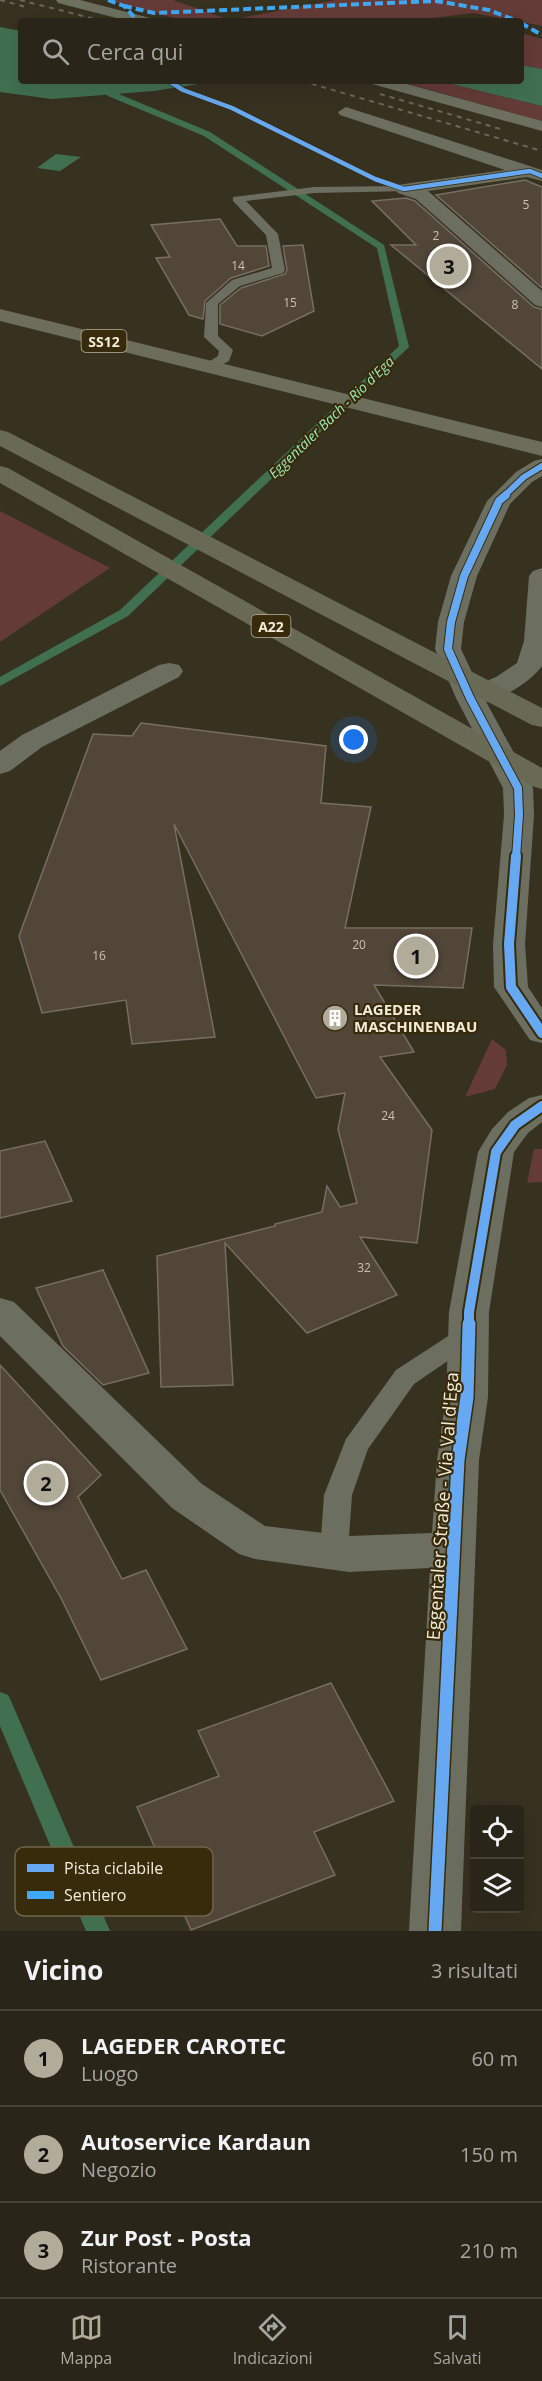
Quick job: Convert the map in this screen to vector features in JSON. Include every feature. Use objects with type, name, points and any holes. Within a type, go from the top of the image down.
[{"type":"highway","points":[[6,440],[542,719]]},
{"type":"highway","name":"A22","points":[[0,473],[542,780]]},
{"type":"main road","points":[[63,0],[132,18]]},
{"type":"main road","points":[[389,84],[542,126]]},
{"type":"main road","name":"SS12","points":[[0,315],[542,449]]},
{"type":"street","points":[[346,112],[536,173]]},
{"type":"street","points":[[404,189],[536,173]]},
{"type":"street","points":[[404,189],[422,195],[542,301]]},
{"type":"street","points":[[542,466],[524,477],[499,501],[464,576],[451,622],[448,649],[470,698],[518,788],[519,815],[510,944],[511,987],[542,1033]]},
{"type":"street","points":[[470,698],[512,680],[527,670],[537,648],[542,576]]},
{"type":"street","points":[[0,765],[32,741],[169,671]]},
{"type":"street","name":"Eggentaler Straße - Via Val d'Ega","points":[[435,1931],[458,1460],[467,1397],[469,1312],[496,1152],[508,1130],[528,1113],[542,1106]]},
{"type":"street","name":"Eggentaler Straße - Via Val d'Ega","points":[[0,1312],[187,1496],[255,1542],[349,1554],[454,1550]]},
{"type":"lane","points":[[209,366],[224,358],[226,350],[211,337],[212,303],[236,283],[279,270],[272,234],[237,199],[314,190],[404,189]]},
{"type":"lane","points":[[334,1551],[338,1495],[356,1446],[405,1377],[468,1335]]},
{"type":"shaded area","points":[[107,0],[173,0],[224,18],[174,18]]},
{"type":"shaded area","points":[[335,0],[542,0],[542,26],[524,23],[524,18],[500,18],[474,13],[433,18],[240,18]]},
{"type":"shaded area","points":[[0,27],[18,30],[18,84],[199,84],[154,91],[52,99],[0,92]]},
{"type":"shaded area","points":[[524,34],[542,39],[542,69],[524,66]]},
{"type":"shaded area","points":[[524,66],[542,69],[542,106],[451,84],[524,84]]},
{"type":"shaded area","points":[[409,84],[451,84],[542,106],[542,121]]},
{"type":"shaded area","points":[[56,154],[81,157],[60,171],[37,168]]},
{"type":"shaded area","points":[[0,511],[110,568],[0,642]]},
{"type":"shaded area","points":[[492,1039],[506,1050],[507,1065],[495,1089],[465,1097]]},
{"type":"shaded area","points":[[534,1149],[542,1149],[542,1182],[527,1183]]},
{"type":"building","points":[[525,180],[542,187],[542,288],[436,195]]},
{"type":"building","points":[[406,198],[415,201],[534,307],[542,309],[542,369],[391,245],[416,245],[372,201]]},
{"type":"building","points":[[220,219],[237,246],[266,246],[269,266],[231,278],[205,301],[203,319],[189,315],[156,258],[170,257],[151,225]]},
{"type":"building","points":[[303,245],[314,311],[262,336],[220,324],[220,305],[241,288],[285,274],[287,270],[283,246]]},
{"type":"building","points":[[141,723],[326,746],[321,803],[371,807],[345,928],[472,928],[463,988],[374,985],[414,1052],[380,1057],[432,1130],[417,1243],[360,1237],[397,1295],[307,1333],[225,1243],[233,1385],[161,1387],[157,1256],[322,1212],[327,1186],[340,1207],[357,1203],[338,1129],[345,1093],[316,1098],[174,824],[215,1037],[132,1044],[126,1000],[42,1013],[19,936],[93,734],[132,736]]},
{"type":"building","points":[[45,1141],[72,1201],[0,1218],[0,1151]]},
{"type":"building","points":[[103,1270],[149,1373],[103,1385],[63,1346],[36,1288]]},
{"type":"building","points":[[0,1365],[101,1475],[78,1497],[122,1579],[146,1570],[187,1649],[101,1680],[62,1600],[0,1490]]},
{"type":"building","points":[[331,1683],[394,1801],[314,1832],[335,1875],[191,1930],[185,1916],[213,1916],[213,1847],[155,1847],[137,1807],[219,1776],[198,1731]]},
{"type":"waterway","name":"Eggentaler Bach - Rio d'Ega","points":[[0,682],[124,613],[404,347],[381,247],[207,134],[111,94],[100,84]]},
{"type":"waterway","name":"Eggentaler Bach - Rio d'Ega","points":[[0,1701],[62,1847]]},
{"type":"waterway","name":"Eggentaler Bach - Rio d'Ega","points":[[92,1916],[98,1931]]},
{"type":"railway","points":[[0,0],[26,7]]},
{"type":"railway","points":[[20,0],[91,18]]},
{"type":"railway","points":[[312,84],[542,151]]},
{"type":"railway","points":[[380,94],[504,130]]},
{"type":"marked path","points":[[108,0],[124,6],[135,18]]},
{"type":"marked path","points":[[124,6],[154,13],[436,1],[489,10],[509,18]]},
{"type":"marked path","points":[[524,25],[542,35]]},
{"type":"cycle path","points":[[174,84],[183,90],[232,108],[375,179],[404,189],[530,171],[542,176]]},
{"type":"cycle path","points":[[542,466],[524,477],[499,501],[464,576],[451,622],[448,649],[470,698],[518,788],[519,815],[509,944],[511,987],[542,1033]]},
{"type":"cycle path","points":[[435,1931],[458,1460],[467,1397],[469,1312],[496,1152],[515,1125],[542,1106]]},
{"type":"place","name":"Zur Post - Posta","points":[[449,266]]},
{"type":"place","name":"LAGEDER CAROTEC","points":[[416,956]]},
{"type":"place","name":"LAGEDER MASCHINENBAU","points":[[335,1018]]},
{"type":"place","name":"Autoservice Kardaun","points":[[46,1483]]}]
